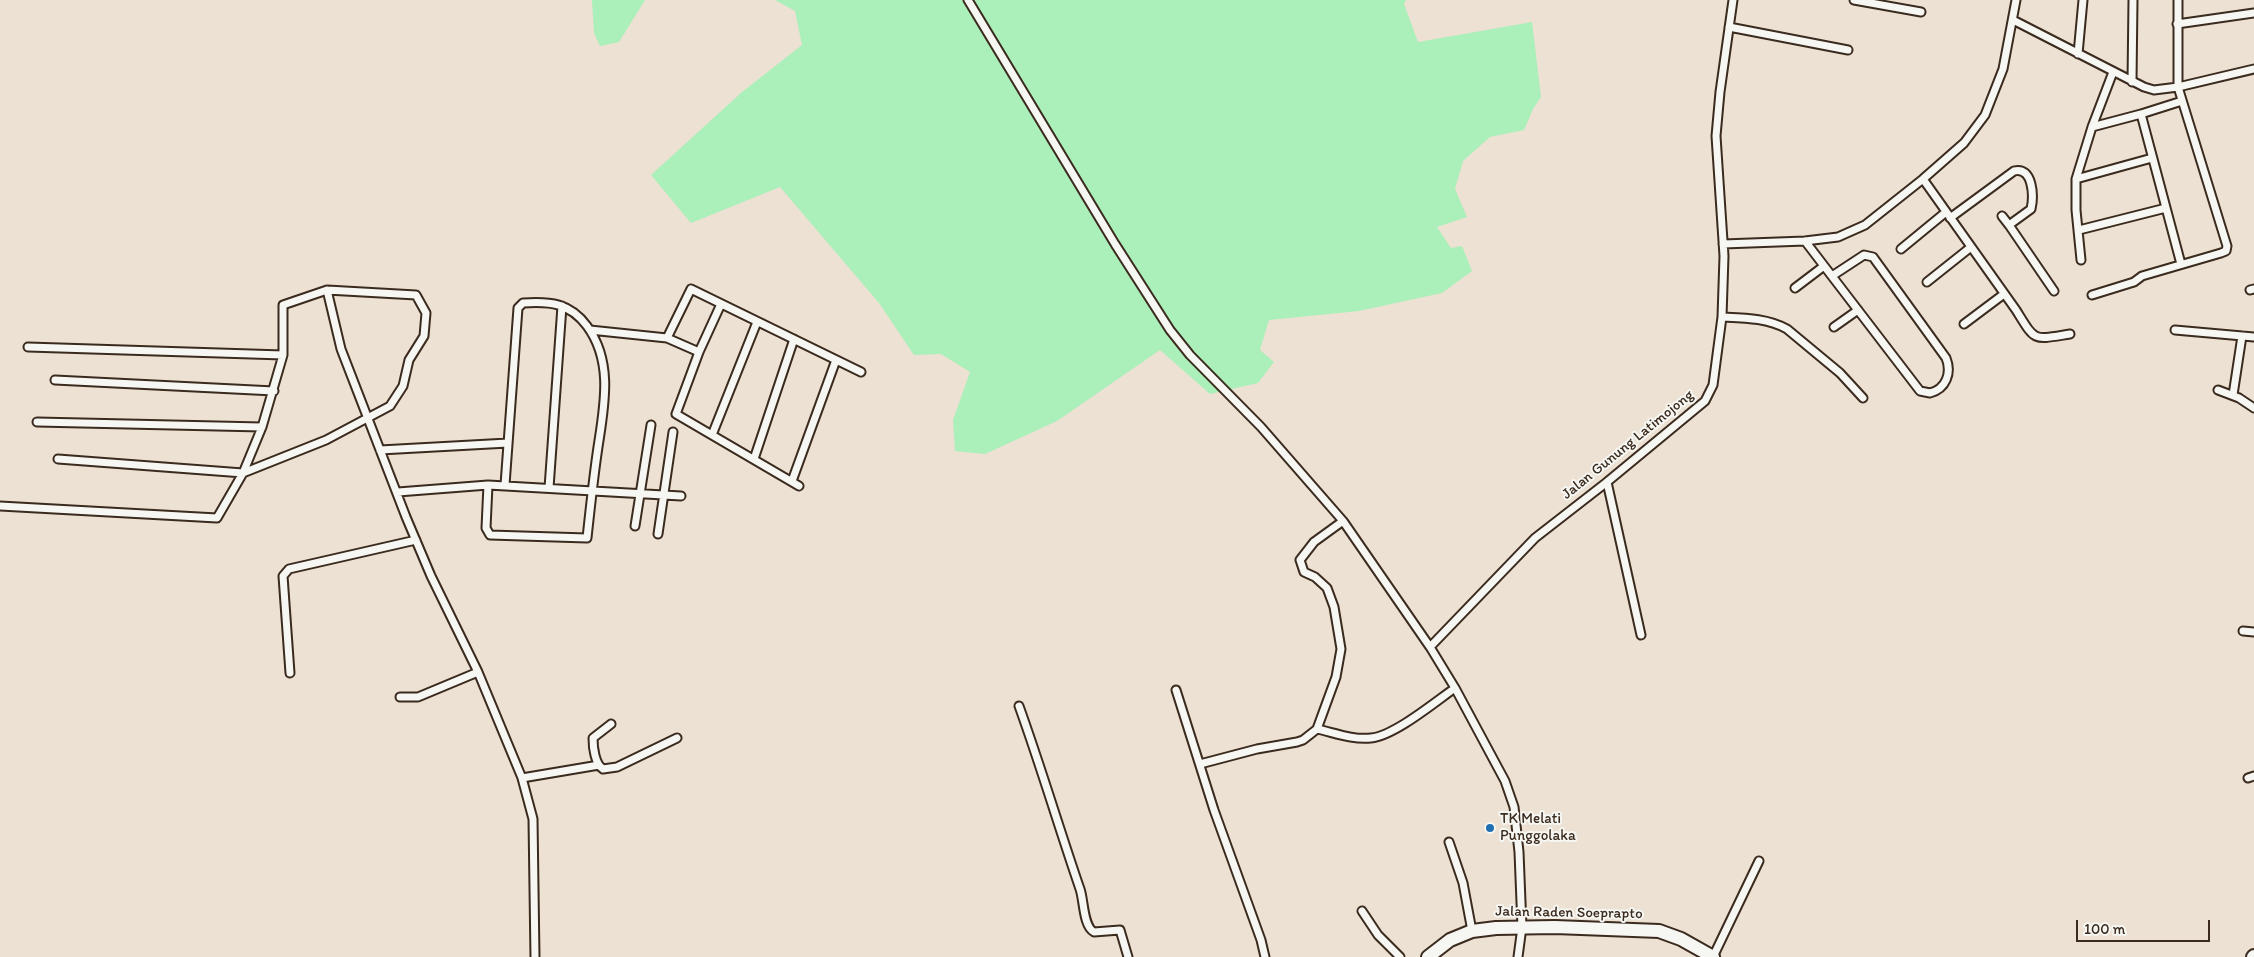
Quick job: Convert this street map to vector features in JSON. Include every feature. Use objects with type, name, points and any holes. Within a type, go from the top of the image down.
[{"type":"highway","name":"Jalan Raden Soeprapto","points":[[1428,957],[1450,940],[1472,931],[1555,927],[1652,930],[1681,939],[1713,957]]},
{"type":"street","points":[[968,0],[1115,244],[1170,330],[1190,355],[1261,427],[1343,521],[1430,647],[1455,688],[1505,781],[1514,807],[1517,823],[1522,928],[1518,957]]},
{"type":"street","name":"Jalan Gunung Latimojong","points":[[1430,647],[1535,538],[1607,482],[1705,401],[1713,385],[1722,317],[1723,244],[1716,136],[1733,0]]},
{"type":"street","points":[[1854,0],[1921,12]]},
{"type":"street","points":[[1723,244],[1805,241],[1838,237],[1858,228],[1923,179],[1964,142],[1985,115],[2003,69],[2016,0]]},
{"type":"street","points":[[2078,54],[2083,0]]},
{"type":"street","points":[[2132,82],[2133,0]]},
{"type":"street","points":[[2092,296],[2134,282],[2142,276],[2208,257],[2228,249],[2178,87],[2178,0]]},
{"type":"street","points":[[2177,24],[2254,13]]},
{"type":"street","points":[[2013,20],[2132,82],[2154,90],[2178,87],[2254,69]]},
{"type":"street","points":[[1729,27],[1848,50]]},
{"type":"street","points":[[2081,260],[2076,210],[2076,179],[2092,127],[2113,72]]},
{"type":"street","points":[[2092,127],[2182,101]]},
{"type":"street","points":[[2141,114],[2181,264]]},
{"type":"street","points":[[2076,179],[2152,158]]},
{"type":"street","points":[[1901,249],[2014,171],[2020,170],[2026,172],[2030,179],[2032,206],[2029,213],[2008,225]]},
{"type":"street","points":[[1923,179],[2032,336],[2040,338],[2070,334]]},
{"type":"street","points":[[2079,230],[2166,208]]},
{"type":"street","points":[[2002,216],[2054,291]]},
{"type":"street","points":[[1805,241],[1920,392],[1930,394],[1943,386],[1949,372],[1946,358],[1872,257],[1864,255],[1832,276]]},
{"type":"street","points":[[1927,282],[1971,247]]},
{"type":"street","points":[[1795,288],[1824,266]]},
{"type":"street","points":[[667,338],[691,289],[861,372]]},
{"type":"street","points":[[327,290],[341,349],[380,450],[416,540],[478,672],[522,778],[534,827],[535,957]]},
{"type":"street","points":[[0,506],[218,518],[242,473],[262,427],[274,391],[283,355],[283,305],[327,290],[416,295],[426,313],[424,336],[409,360],[403,386],[390,406],[326,440],[242,473],[58,459]]},
{"type":"street","points":[[1964,324],[2004,294]]},
{"type":"street","points":[[488,485],[486,528],[490,535],[586,538],[605,398],[604,363],[600,346],[590,330],[573,311],[562,306],[532,303],[523,304],[518,308],[505,485]]},
{"type":"street","points":[[721,304],[699,352],[676,414],[799,486]]},
{"type":"street","points":[[549,488],[562,306]]},
{"type":"street","points":[[1834,327],[1858,310]]},
{"type":"street","points":[[1722,317],[1764,320],[1777,323],[1787,329],[1840,373],[1862,398]]},
{"type":"street","points":[[712,435],[758,322]]},
{"type":"street","points":[[590,330],[667,338],[699,352]]},
{"type":"street","points":[[2175,330],[2254,337]]},
{"type":"street","points":[[2233,395],[2242,336]]},
{"type":"street","points":[[754,459],[794,339]]},
{"type":"street","points":[[28,347],[283,355]]},
{"type":"street","points":[[792,482],[836,360]]},
{"type":"street","points":[[55,380],[274,391]]},
{"type":"street","points":[[2218,390],[2233,395],[2254,408]]},
{"type":"street","points":[[37,422],[262,427]]},
{"type":"street","points":[[636,526],[651,425]]},
{"type":"street","points":[[658,534],[673,432]]},
{"type":"street","points":[[380,450],[508,443]]},
{"type":"street","points":[[1607,482],[1641,635]]},
{"type":"street","points":[[398,492],[505,485],[592,492],[682,496]]},
{"type":"street","points":[[1200,764],[1257,749],[1304,740],[1317,729],[1336,677],[1341,649],[1338,624],[1330,595],[1322,581],[1304,572],[1300,560],[1314,542],[1343,521]]},
{"type":"street","points":[[290,673],[285,572],[289,569],[416,540]]},
{"type":"street","points":[[2243,631],[2254,632]]},
{"type":"street","points":[[400,697],[418,697],[478,672]]},
{"type":"street","points":[[1317,729],[1351,737],[1382,736],[1455,688]]},
{"type":"street","points":[[1176,690],[1214,810],[1261,940],[1264,957]]},
{"type":"street","points":[[1019,706],[1067,846],[1081,892],[1088,925],[1094,932],[1120,930],[1128,957]]},
{"type":"street","points":[[611,724],[593,738],[599,765],[603,770],[617,767],[677,738]]},
{"type":"street","points":[[522,778],[599,765]]},
{"type":"street","points":[[1449,842],[1463,883],[1472,931]]},
{"type":"street","points":[[1713,957],[1759,860]]},
{"type":"street","points":[[1362,911],[1378,934],[1400,957]]},
{"type":"green space","points":[[592,0],[645,0],[619,42],[600,46],[594,33]]},
{"type":"green space","points":[[775,0],[1406,0],[1404,4],[1418,42],[1532,22],[1541,97],[1533,109],[1524,130],[1490,137],[1463,161],[1455,189],[1467,217],[1437,227],[1451,248],[1462,246],[1472,271],[1442,293],[1359,311],[1269,320],[1260,350],[1274,362],[1258,383],[1210,394],[1160,350],[1057,421],[985,454],[955,451],[953,420],[970,372],[941,354],[914,355],[879,303],[780,187],[691,223],[651,175],[742,92],[802,45],[795,11]]},
{"type":"place","name":"TK Melati Punggolaka","points":[[1490,828]]}]
